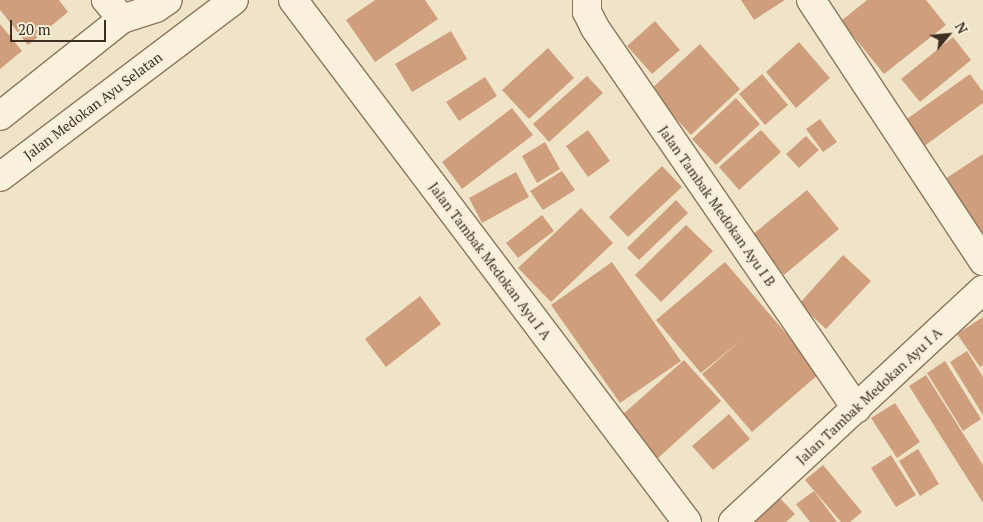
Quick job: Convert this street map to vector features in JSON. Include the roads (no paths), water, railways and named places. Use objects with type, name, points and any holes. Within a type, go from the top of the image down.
[{"type":"street","points":[[0,116],[114,10],[156,8],[168,0]]},
{"type":"street","name":"Jalan Medokan Ayu Selatan","points":[[0,177],[234,0]]},
{"type":"street","name":"Jalan Tambak Medokan Ayu I A","points":[[293,0],[687,522]]},
{"type":"street","name":"Jalan Tambak Medokan Ayu I B","points":[[587,0],[587,12],[595,28],[857,409]]},
{"type":"street","points":[[811,0],[983,260]]},
{"type":"street","name":"Jalan Tambak Medokan Ayu I A","points":[[732,522],[857,409],[983,290]]}]
